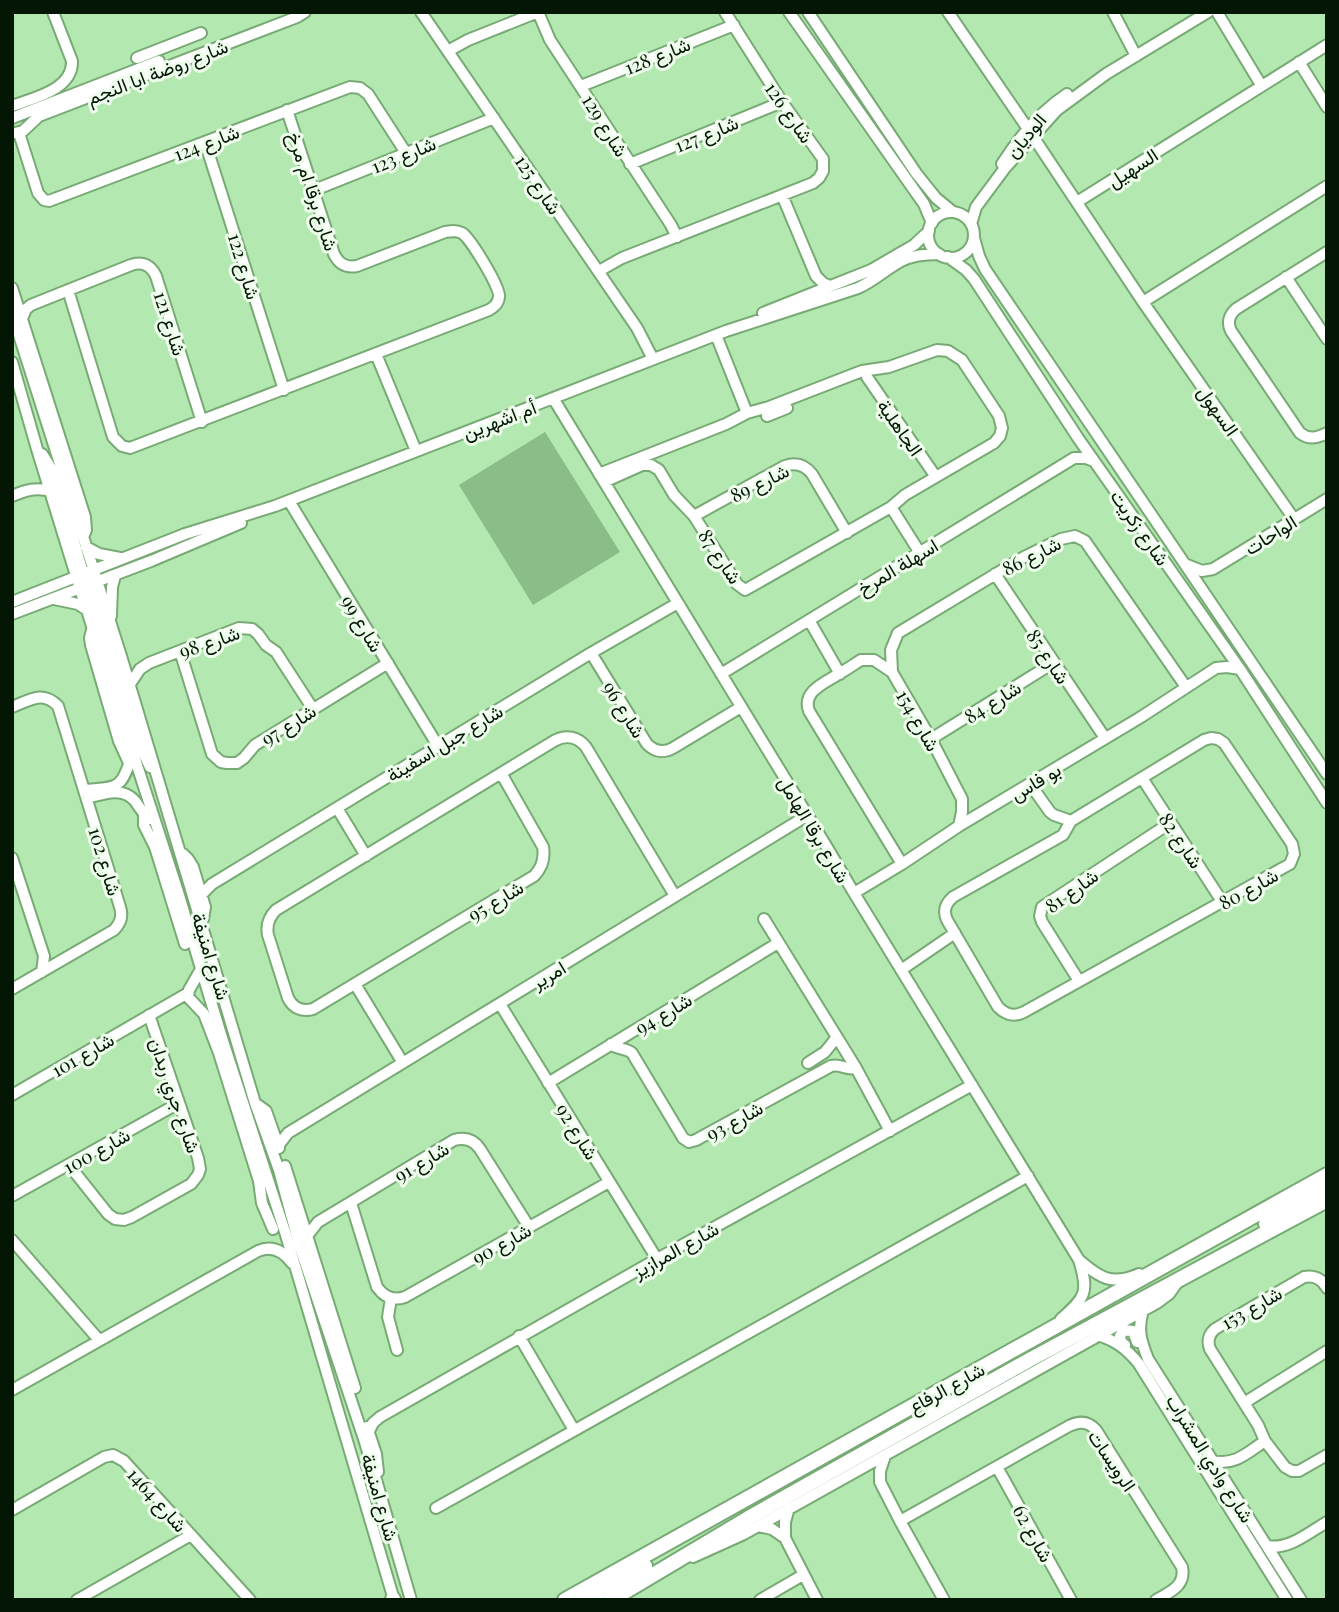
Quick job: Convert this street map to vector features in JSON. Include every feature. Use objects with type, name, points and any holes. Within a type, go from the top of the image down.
[{"type":"main road","name":"شارع الرفاع","points":[[565,1600],[1327,1175]]},
{"type":"main road","points":[[1239,1247],[1276,1217],[1327,1188]]},
{"type":"main road","name":"شارع الرفاع","points":[[611,1600],[752,1516],[1031,1359],[1327,1200]]},
{"type":"main road","points":[[586,1600],[673,1549],[712,1518]]},
{"type":"street","points":[[12,106],[54,90],[63,83],[71,70],[72,61],[53,12]]},
{"type":"street","name":"شارع روضة ابا النجم","points":[[16,133],[40,116],[159,60],[297,17],[305,12]]},
{"type":"street","name":"شارع 125","points":[[421,12],[599,271],[637,328],[653,359]]},
{"type":"street","points":[[448,51],[468,40],[538,12]]},
{"type":"street","name":"شارع 129","points":[[538,12],[546,34],[677,237]]},
{"type":"street","name":"شارع 126","points":[[599,271],[615,261],[816,181],[822,175],[824,167],[821,155],[782,102],[725,12]]},
{"type":"street","points":[[789,12],[924,204],[931,244],[944,255],[954,257],[965,253],[974,238],[971,224],[936,198],[916,173],[808,12]]},
{"type":"street","points":[[948,12],[1077,202]]},
{"type":"street","points":[[1113,12],[1136,56]]},
{"type":"street","name":"الوديان","points":[[956,213],[964,213],[974,203],[1031,133],[1057,110],[1107,74],[1208,12]]},
{"type":"street","points":[[1217,12],[1261,85]]},
{"type":"street","name":"شارع 128","points":[[581,86],[734,25]]},
{"type":"street","points":[[12,118],[159,60],[201,33]]},
{"type":"street","name":"السهيل","points":[[1077,202],[1327,45]]},
{"type":"street","points":[[137,58],[159,60]]},
{"type":"street","points":[[1299,62],[1327,107]]},
{"type":"street","name":"شارع 124","points":[[16,133],[38,194],[49,201],[350,87],[360,88],[368,94],[406,153]]},
{"type":"street","name":"شارع 127","points":[[629,164],[782,102]]},
{"type":"street","name":"شارع برقا ام مرخ","points":[[68,290],[115,441],[126,448],[134,448],[202,422],[492,308],[499,300],[499,289],[467,238],[461,233],[445,232],[357,266],[341,264],[334,254],[287,110]]},
{"type":"street","name":"شارع 123","points":[[312,191],[494,118]]},
{"type":"street","name":"الوديان","points":[[971,224],[976,207],[1031,133]]},
{"type":"street","name":"شارع 122","points":[[205,142],[284,390]]},
{"type":"street","points":[[1143,302],[1327,186]]},
{"type":"street","points":[[782,195],[816,276],[822,283],[830,285]]},
{"type":"street","name":"السهول","points":[[1077,202],[1294,519]]},
{"type":"street","points":[[930,227],[939,216],[948,212],[956,213]]},
{"type":"street","name":"أم اشهرين","points":[[86,579],[120,558],[271,508],[721,333],[858,288],[871,282],[919,242],[930,227]]},
{"type":"street","name":"شارع زكريت","points":[[974,238],[985,269],[1327,774]]},
{"type":"street","points":[[1327,252],[1233,312],[1229,319],[1229,327],[1300,433],[1314,438],[1327,433]]},
{"type":"street","name":"أم اشهرين","points":[[721,333],[830,285],[892,262],[944,255]]},
{"type":"street","name":"شارع زكريت","points":[[944,255],[962,266],[974,279],[1078,438],[1223,643],[1327,803]]},
{"type":"street","name":"شارع 121","points":[[31,305],[134,264],[146,265],[156,276],[202,422]]},
{"type":"street","points":[[812,293],[816,276]]},
{"type":"street","points":[[1286,277],[1327,339]]},
{"type":"street","points":[[14,293],[21,301],[31,305],[19,323]]},
{"type":"street","name":"شارع امنيفة","points":[[14,293],[19,323],[84,542],[87,610],[131,757],[156,826],[296,1267],[393,1600]]},
{"type":"street","points":[[721,333],[747,413]]},
{"type":"street","name":"شارع 87","points":[[932,351],[948,351],[962,360],[1002,424],[1001,432],[994,443],[847,533],[745,590],[737,584],[694,516],[677,500],[659,470],[651,465],[642,465],[601,478],[747,413],[862,371],[897,365],[932,351]]},
{"type":"street","points":[[376,354],[416,451]]},
{"type":"street","name":"شارع امنيفة","points":[[12,362],[51,491],[86,579],[110,622],[121,656],[255,1102],[281,1177],[299,1244],[355,1401],[411,1600]]},
{"type":"street","name":"شارع 87","points":[[767,416],[867,377],[882,368]]},
{"type":"street","name":"الجاهلية","points":[[867,377],[936,477]]},
{"type":"street","points":[[12,382],[21,391]]},
{"type":"street","name":"شارع برقا الهامل","points":[[553,398],[1079,1260],[1085,1280],[1083,1294],[1076,1305],[1048,1331]]},
{"type":"street","points":[[1078,438],[1074,458],[1094,461]]},
{"type":"street","points":[[37,449],[46,458],[55,475],[142,753],[157,774]]},
{"type":"street","name":"اسهلة المرخ","points":[[721,674],[1074,458]]},
{"type":"street","name":"شارع 89","points":[[694,516],[785,466],[794,464],[810,471],[847,533]]},
{"type":"street","points":[[29,489],[44,470]]},
{"type":"street","points":[[12,496],[29,489],[51,491]]},
{"type":"street","name":"الواحات","points":[[1213,569],[1327,499]]},
{"type":"street","name":"شارع 99","points":[[289,501],[438,746]]},
{"type":"street","points":[[891,507],[920,552]]},
{"type":"street","name":"أم اشهرين","points":[[86,579],[115,576],[271,508]]},
{"type":"street","name":"شارع 86","points":[[892,672],[891,650],[898,633],[1024,557],[1072,536],[1085,541],[1186,687]]},
{"type":"street","points":[[84,542],[99,554],[120,558]]},
{"type":"street","points":[[12,608],[142,557],[156,545]]},
{"type":"street","points":[[1183,563],[1198,570],[1213,569]]},
{"type":"street","points":[[1208,599],[1207,580],[1213,569]]},
{"type":"street","name":"شارع 85","points":[[995,574],[1105,738]]},
{"type":"street","points":[[110,622],[115,576]]},
{"type":"street","points":[[12,614],[54,599],[86,579]]},
{"type":"street","points":[[12,602],[86,579]]},
{"type":"street","points":[[54,599],[74,603],[87,610]]},
{"type":"street","name":"شارع جبل اسفينة","points":[[201,895],[212,884],[591,653],[678,603]]},
{"type":"street","points":[[809,620],[840,674],[815,689],[808,699],[808,708],[902,864]]},
{"type":"street","name":"شارع 98","points":[[130,684],[140,669],[149,663],[239,628],[252,629],[276,652],[313,709]]},
{"type":"street","points":[[1223,643],[1216,668],[1240,669]]},
{"type":"street","name":"شارع 97","points":[[180,651],[212,754],[221,762],[233,763],[241,761],[254,745],[388,663]]},
{"type":"street","name":"شارع 96","points":[[591,653],[647,744],[657,751],[670,750],[741,707]]},
{"type":"street","points":[[121,656],[149,663]]},
{"type":"street","name":"شارع 154","points":[[840,674],[861,660],[874,660],[892,672],[931,738],[962,799],[959,826]]},
{"type":"street","name":"شارع 84","points":[[931,738],[1053,663]]},
{"type":"street","name":"بو فاس","points":[[854,893],[1216,668]]},
{"type":"street","name":"شارع 102","points":[[12,707],[39,697],[52,700],[58,706],[122,917],[114,930],[12,989]]},
{"type":"street","name":"شارع 95","points":[[501,773],[543,847],[544,860],[538,872],[313,1009],[296,1008],[288,998],[268,934],[267,925],[276,910],[366,856],[501,773],[558,739],[572,737],[586,747],[675,896]]},
{"type":"street","name":"شارع 80","points":[[1218,739],[1224,743],[1292,844],[1292,861],[1288,866],[1223,903],[1024,1012],[1006,1014],[998,1007],[955,933],[945,913],[946,906],[950,900],[1063,835],[1071,821],[1142,778],[1204,740],[1218,739]]},
{"type":"street","points":[[86,794],[121,782],[131,757]]},
{"type":"street","name":"شارع 82","points":[[1142,778],[1223,903]]},
{"type":"street","points":[[1030,784],[1050,812],[1071,821]]},
{"type":"street","points":[[86,794],[118,792],[133,799],[156,826]]},
{"type":"street","points":[[337,808],[366,856]]},
{"type":"street","points":[[144,814],[145,825],[155,847],[185,944]]},
{"type":"street","name":"امرير","points":[[278,1146],[288,1133],[808,815]]},
{"type":"street","name":"شارع 81","points":[[1079,981],[1042,922],[1042,907],[1170,823]]},
{"type":"street","points":[[180,852],[191,862],[197,881],[205,912],[201,922]]},
{"type":"street","points":[[12,858],[16,887],[44,956],[42,972]]},
{"type":"street","points":[[197,881],[212,884]]},
{"type":"street","points":[[764,919],[856,1068],[890,1131]]},
{"type":"street","points":[[901,970],[955,933]]},
{"type":"street","name":"شارع 94","points":[[548,1083],[778,943]]},
{"type":"street","points":[[44,956],[59,962]]},
{"type":"street","points":[[201,969],[188,993],[190,1000],[201,1010],[219,1053],[272,1229]]},
{"type":"street","points":[[355,984],[403,1063]]},
{"type":"street","name":"شارع 101","points":[[12,1095],[188,993]]},
{"type":"street","name":"شارع 92","points":[[500,1004],[657,1259]]},
{"type":"street","name":"شارع جري ربدان","points":[[69,1165],[115,1219],[128,1219],[195,1180],[200,1170],[198,1158],[149,1015]]},
{"type":"street","points":[[207,1022],[222,1038]]},
{"type":"street","points":[[808,1063],[825,1052],[837,1037]]},
{"type":"street","name":"شارع 93","points":[[611,1044],[632,1054],[682,1138],[689,1142],[831,1066],[856,1068]]},
{"type":"street","name":"شارع المرازيز","points":[[369,1431],[380,1417],[519,1336],[972,1085]]},
{"type":"street","points":[[255,1102],[267,1111],[283,1158],[355,1401],[363,1414],[377,1458],[376,1479]]},
{"type":"street","name":"شارع 100","points":[[12,1196],[179,1103]]},
{"type":"street","points":[[273,1130],[280,1134],[288,1133]]},
{"type":"street","name":"شارع 91","points":[[307,1236],[318,1222],[454,1140],[466,1139],[481,1149],[529,1227]]},
{"type":"street","points":[[281,1177],[283,1158]]},
{"type":"street","points":[[436,1508],[1028,1176]]},
{"type":"street","name":"شارع 90","points":[[391,1298],[405,1297],[609,1182]]},
{"type":"street","points":[[351,1203],[377,1287],[391,1298],[388,1317],[397,1350]]},
{"type":"street","points":[[12,1390],[264,1248],[270,1239],[275,1204]]},
{"type":"street","points":[[1310,1210],[1327,1212]]},
{"type":"street","name":"شارع 91","points":[[303,1223],[318,1222]]},
{"type":"street","points":[[12,1240],[99,1340]]},
{"type":"street","points":[[264,1248],[279,1250],[296,1267]]},
{"type":"street","name":"شارع برقا الهامل","points":[[1079,1260],[1100,1277],[1118,1280],[1176,1259]]},
{"type":"street","name":"شارع الرفاع","points":[[670,1564],[716,1548],[885,1456],[1143,1311],[1169,1294],[1181,1277]]},
{"type":"street","name":"شارع 153","points":[[1327,1288],[1317,1278],[1304,1277],[1212,1331],[1208,1342],[1265,1441],[1285,1467],[1292,1471],[1302,1470],[1327,1455]]},
{"type":"street","name":"شارع وادي المشراب","points":[[1143,1311],[1139,1332],[1144,1361],[1261,1549],[1281,1569],[1301,1600]]},
{"type":"street","name":"شارع وادي المشراب","points":[[1097,1335],[1116,1342],[1144,1361],[1227,1483],[1287,1600]]},
{"type":"street","points":[[519,1336],[574,1430]]},
{"type":"street","points":[[1244,1403],[1327,1351]]},
{"type":"street","points":[[363,1414],[380,1417]]},
{"type":"street","name":"الرويسات","points":[[900,1521],[1073,1424],[1086,1423],[1093,1427],[1182,1567],[1183,1575],[1179,1585],[1156,1600]]},
{"type":"street","points":[[1213,1461],[1232,1462],[1265,1441]]},
{"type":"street","name":"شارع 1464","points":[[12,1510],[104,1457],[113,1455],[124,1461],[250,1600]]},
{"type":"street","points":[[885,1456],[880,1482],[944,1600]]},
{"type":"street","points":[[1227,1483],[1232,1462]]},
{"type":"street","name":"شارع 62","points":[[997,1467],[1071,1600]]},
{"type":"street","points":[[856,1472],[869,1475],[880,1482]]},
{"type":"street","points":[[789,1508],[785,1522],[785,1538],[817,1600]]},
{"type":"street","points":[[1276,1600],[1275,1592],[1258,1566],[1261,1549],[1287,1546],[1327,1522]]},
{"type":"street","points":[[758,1526],[772,1529],[785,1538]]},
{"type":"street","points":[[77,1600],[191,1535]]},
{"type":"street","points":[[1281,1569],[1283,1553],[1287,1546]]},
{"type":"street","points":[[760,1600],[803,1575]]},
{"type":"green space","points":[[545,432],[620,552],[533,605],[459,485]]}]
